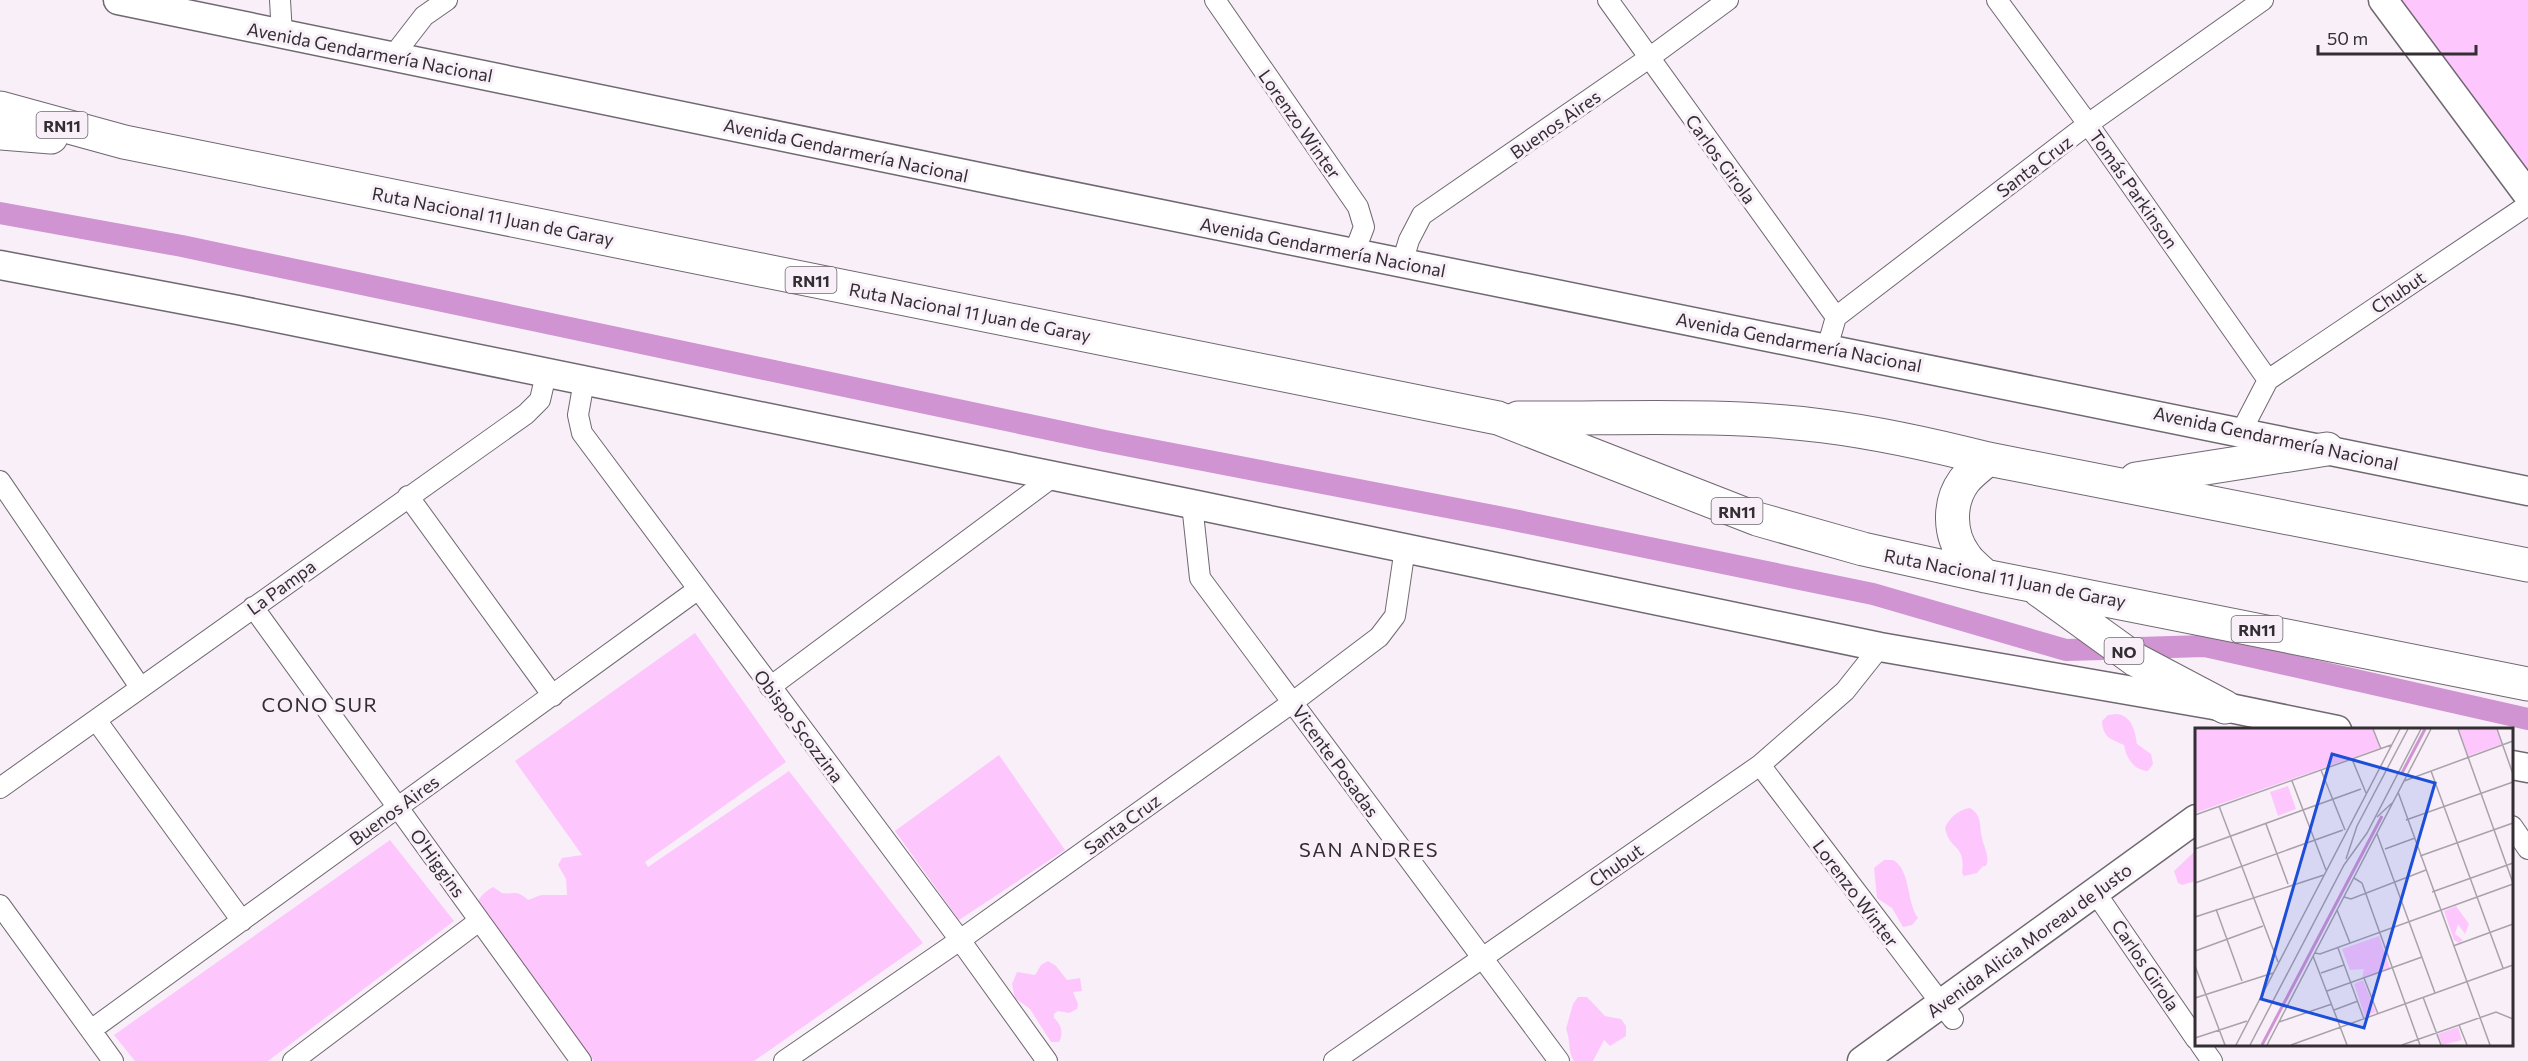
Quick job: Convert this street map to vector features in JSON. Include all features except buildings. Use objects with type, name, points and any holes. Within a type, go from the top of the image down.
[{"type":"highway","name":"Ruta Nacional 11 Juan de Garay","points":[[0,108],[124,142],[1498,418],[1757,519],[1863,549],[1985,576],[2528,684]]},
{"type":"highway","name":"Ruta Nacional 11 Juan de Garay","points":[[0,133],[124,142]]},
{"type":"highway","name":"Ruta Nacional 11 Juan de Garay","points":[[1498,418],[1726,419],[1820,425],[1906,438],[1988,459],[2528,565]]},
{"type":"highway","points":[[2114,482],[2327,449]]},
{"type":"highway","points":[[1985,576],[1965,556],[1956,537],[1952,516],[1954,498],[1964,481],[1988,459]]},
{"type":"highway","name":"NO","points":[[2030,584],[2136,660],[2225,707]]},
{"type":"main road","name":"Avenida Gendarmería Nacional","points":[[118,0],[1402,263],[2242,430],[2528,491]]},
{"type":"main road","points":[[2383,0],[2528,195]]},
{"type":"main road","points":[[0,265],[1192,504],[1880,647],[2225,707],[2332,728]]},
{"type":"main road","points":[[2225,707],[2255,724],[2257,728]]},
{"type":"main road","points":[[2513,765],[2528,768]]},
{"type":"main road","name":"Avenida Alicia Moreau de Justo","points":[[2101,900],[2195,820]]},
{"type":"main road","name":"Avenida Alicia Moreau de Justo","points":[[1862,1061],[1946,1012],[2101,900],[2195,842]]},
{"type":"main road","name":"Avenida Alicia Moreau de Justo","points":[[1895,1061],[1946,1012]]},
{"type":"street","points":[[280,0],[282,35]]},
{"type":"street","points":[[393,56],[424,16],[447,0]]},
{"type":"street","name":"Lorenzo Winter","points":[[1215,0],[1358,207],[1364,227],[1354,253]]},
{"type":"street","name":"Carlos Girola","points":[[1608,0],[1836,317]]},
{"type":"street","name":"Buenos Aires","points":[[1402,263],[1409,240],[1422,215],[1649,58],[1728,0]]},
{"type":"street","name":"Tomás Parkinson","points":[[1997,0],[2088,124],[2268,380]]},
{"type":"street","name":"Santa Cruz","points":[[1836,317],[2088,124],[2263,0]]},
{"type":"street","name":"Chubut","points":[[2268,380],[2528,205]]},
{"type":"street","points":[[1827,348],[1836,317]]},
{"type":"street","name":"La Pampa","points":[[0,788],[526,414],[540,400],[546,374]]},
{"type":"street","points":[[2242,430],[2268,380]]},
{"type":"street","name":"Obispo Scozzina","points":[[584,381],[578,415],[582,433],[960,940],[1047,1061]]},
{"type":"street","points":[[770,687],[1054,476]]},
{"type":"street","points":[[0,481],[141,687]]},
{"type":"street","points":[[408,496],[553,696]]},
{"type":"street","name":"Vicente Posadas","points":[[1192,504],[1200,579],[1559,1061]]},
{"type":"street","name":"Santa Cruz","points":[[784,1061],[960,940],[1293,702],[1379,637],[1395,616],[1405,548]]},
{"type":"street","name":"Buenos Aires","points":[[91,1030],[697,590]]},
{"type":"street","name":"O'Higgins","points":[[253,607],[580,1061]]},
{"type":"street","name":"Chubut","points":[[1334,1061],[1760,765],[1845,691],[1880,647]]},
{"type":"street","points":[[96,720],[242,921]]},
{"type":"street","name":"Lorenzo Winter","points":[[1760,765],[1946,1012]]},
{"type":"street","points":[[2513,829],[2528,849]]},
{"type":"street","name":"Carlos Girola","points":[[2101,900],[2195,1038]]},
{"type":"street","points":[[0,905],[113,1061]]},
{"type":"street","points":[[293,1061],[479,921]]},
{"type":"street","points":[[2201,1046],[2212,1061]]},
{"type":"shaded area","points":[[2396,0],[2528,0],[2528,187]]},
{"type":"shaded area","points":[[695,633],[786,762],[645,862],[648,867],[789,771],[923,943],[754,1061],[594,1061],[522,963],[496,951],[475,932],[476,906],[481,896],[493,887],[502,893],[518,893],[528,900],[541,895],[567,895],[566,879],[558,865],[562,858],[582,855],[515,761]]},
{"type":"shaded area","points":[[2117,714],[2129,721],[2134,729],[2137,744],[2151,754],[2153,764],[2148,771],[2134,765],[2126,754],[2124,745],[2108,737],[2104,731],[2102,721],[2108,715]]},
{"type":"shaded area","points":[[999,755],[1065,850],[959,920],[895,831]]},
{"type":"shaded area","points":[[1970,808],[1979,818],[1987,862],[1986,866],[1983,866],[1977,873],[1964,876],[1962,857],[1947,836],[1945,828],[1955,815]]},
{"type":"shaded area","points":[[390,840],[454,921],[268,1061],[135,1061],[114,1035]]},
{"type":"shaded area","points":[[2195,851],[2195,881],[2182,885],[2178,883],[2174,871]]},
{"type":"shaded area","points":[[1884,860],[1893,860],[1903,871],[1918,918],[1912,925],[1903,927],[1892,908],[1877,898],[1874,868]]},
{"type":"shaded area","points":[[1048,961],[1056,966],[1067,980],[1080,978],[1082,991],[1073,992],[1078,1004],[1077,1009],[1069,1013],[1058,1011],[1054,1014],[1061,1029],[1059,1042],[1051,1042],[1030,1009],[1015,998],[1012,984],[1017,972],[1035,975],[1041,965]]},
{"type":"shaded area","points":[[1578,997],[1587,997],[1605,1016],[1621,1019],[1626,1026],[1626,1036],[1610,1046],[1604,1040],[1593,1061],[1574,1061],[1570,1053],[1566,1029],[1573,1004]]},
{"type":"waterway","points":[[0,213],[182,246],[1105,441],[1504,518],[1873,594],[2066,650],[2103,649]]},
{"type":"waterway","points":[[2138,648],[2205,646],[2528,719]]},
{"type":"district","name":"CONO SUR","points":[[320,704]]},
{"type":"district","name":"SAN ANDRES","points":[[1369,849]]}]
